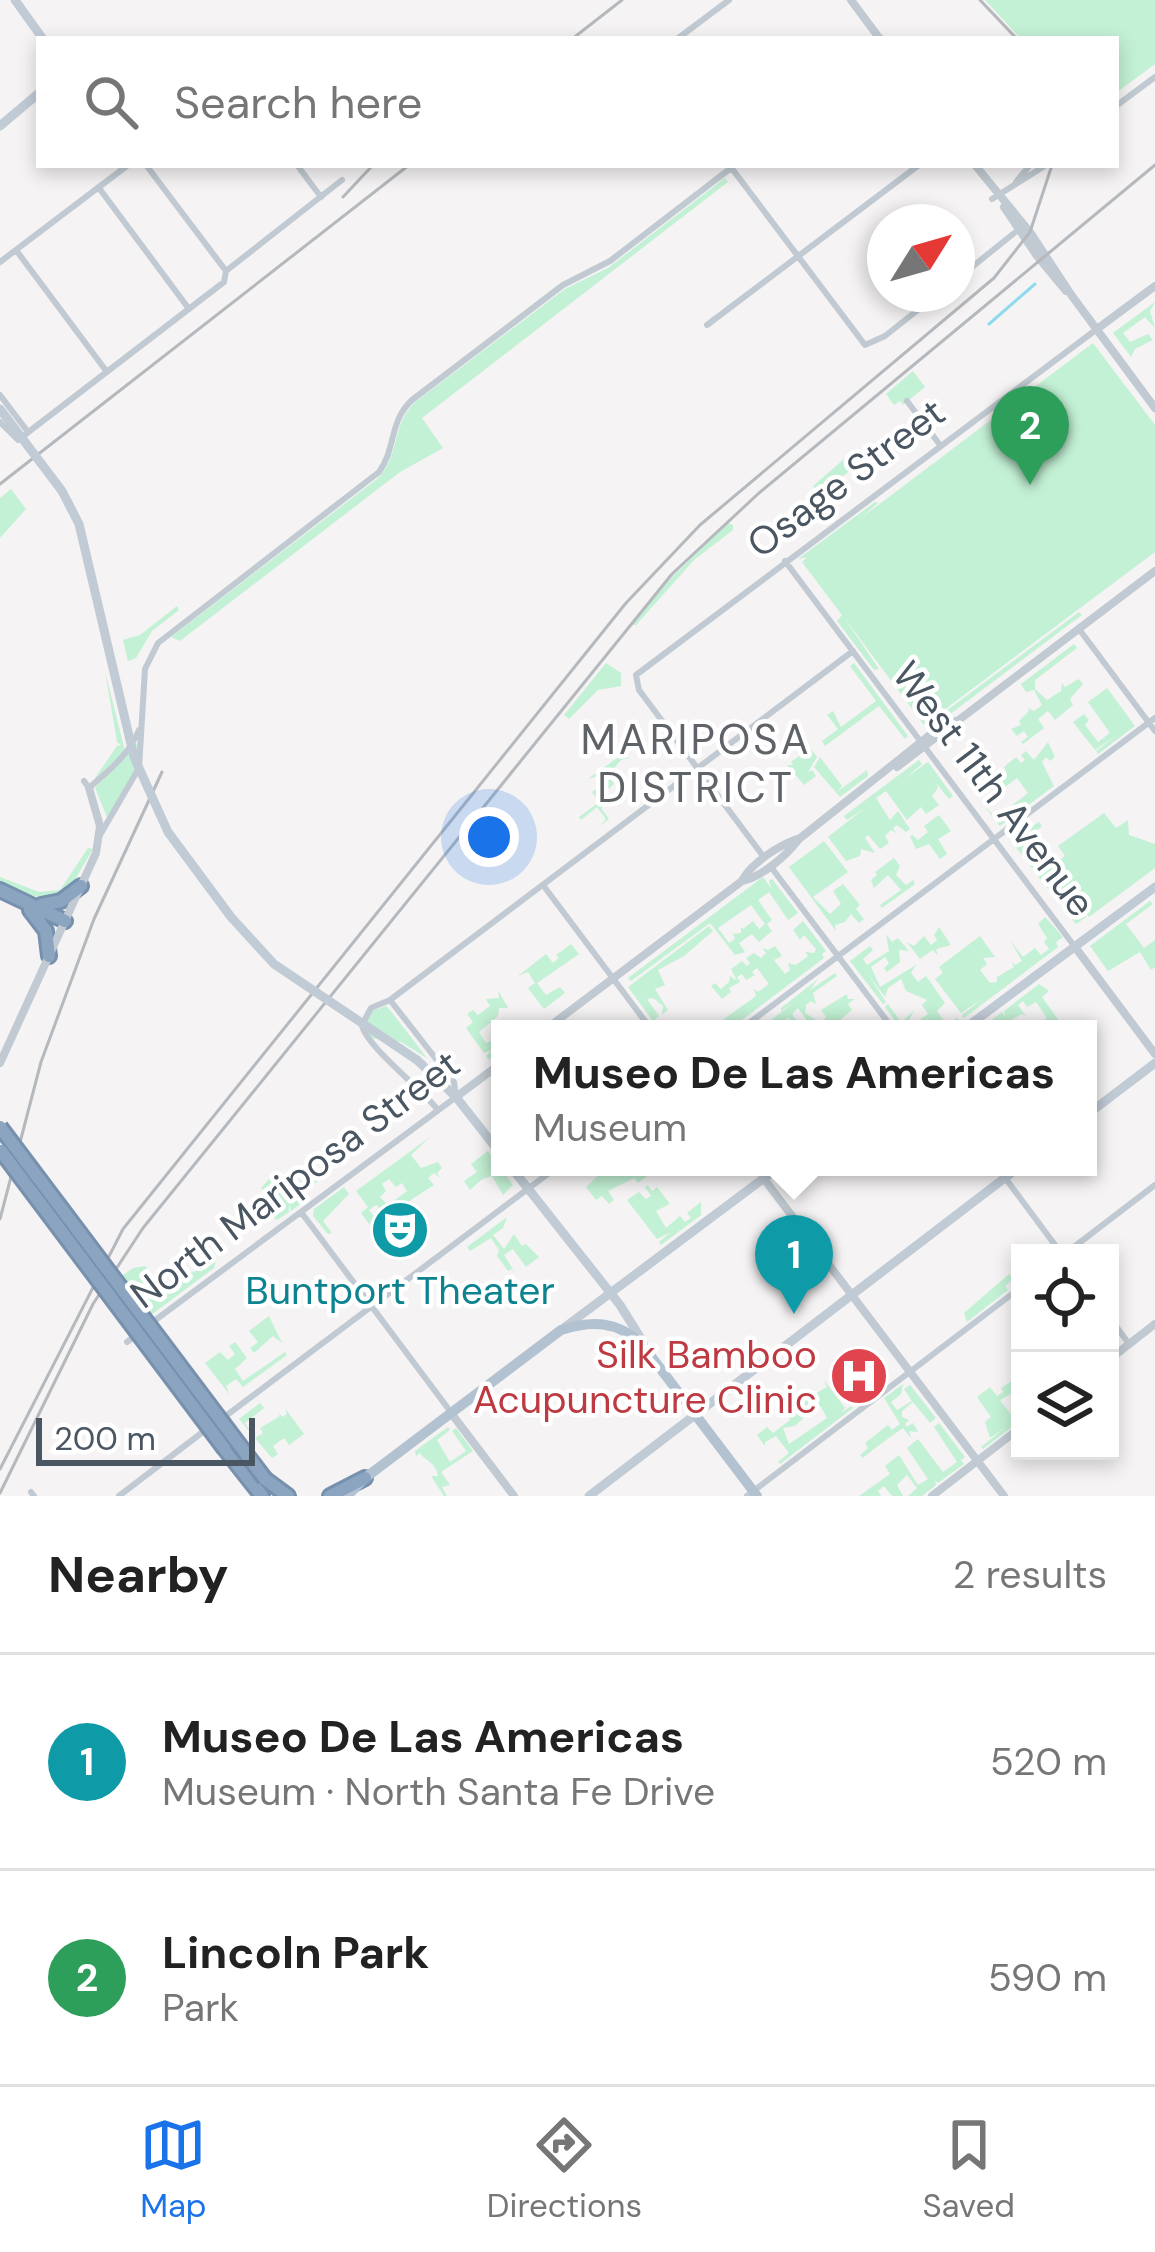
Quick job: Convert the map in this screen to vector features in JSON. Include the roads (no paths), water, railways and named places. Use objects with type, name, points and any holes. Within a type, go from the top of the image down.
[{"type":"highway","points":[[26,904],[55,904],[82,886]]},
{"type":"highway","points":[[0,894],[65,921]]},
{"type":"highway","points":[[26,904],[46,931],[49,956]]},
{"type":"highway","points":[[0,1127],[265,1479],[288,1496]]},
{"type":"highway","points":[[0,1149],[258,1496]]},
{"type":"highway","points":[[224,1448],[258,1496]]},
{"type":"highway","points":[[330,1496],[365,1478]]},
{"type":"main road","points":[[15,0],[25,6],[41,36]]},
{"type":"main road","points":[[0,126],[36,96]]},
{"type":"main road","points":[[0,409],[62,491],[80,524],[132,748],[168,832],[231,917],[274,964],[416,1060],[456,1097],[491,1142]]},
{"type":"main road","points":[[976,1020],[1155,887]]},
{"type":"main road","points":[[1097,1106],[1155,1058]]},
{"type":"main road","points":[[518,1176],[610,1293],[753,1494]]},
{"type":"main road","points":[[347,1496],[768,1176]]},
{"type":"main road","points":[[589,1496],[1008,1176]]},
{"type":"main road","points":[[561,1330],[610,1324],[628,1332],[649,1352]]},
{"type":"street","points":[[681,36],[729,0]]},
{"type":"street","points":[[851,0],[878,36]]},
{"type":"street","points":[[1119,104],[1155,77]]},
{"type":"street","points":[[0,262],[124,168]]},
{"type":"street","points":[[148,168],[226,271]]},
{"type":"street","points":[[299,168],[321,197]]},
{"type":"street","points":[[0,1064],[82,886],[100,835],[137,776],[145,669],[156,645],[379,472],[405,406],[563,285],[610,261],[727,168]]},
{"type":"street","points":[[731,168],[865,346],[915,312]]},
{"type":"street","points":[[707,325],[915,168]]},
{"type":"street","points":[[977,168],[1018,230],[1072,296]]},
{"type":"street","points":[[1016,182],[1028,168]]},
{"type":"street","points":[[995,197],[1041,168]]},
{"type":"street","points":[[0,422],[14,440],[28,433],[224,282],[226,271],[342,180]]},
{"type":"street","points":[[98,188],[189,309]]},
{"type":"street","points":[[995,197],[1030,232],[1155,408]]},
{"type":"street","points":[[975,265],[1018,230]]},
{"type":"street","points":[[16,250],[107,372]]},
{"type":"street","name":"Osage Street","points":[[697,768],[639,690],[635,679],[642,669],[1155,286]]},
{"type":"street","points":[[0,395],[28,433]]},
{"type":"street","points":[[907,401],[940,446]]},
{"type":"street","name":"West 11th Avenue","points":[[785,561],[1155,1058]]},
{"type":"street","points":[[558,1020],[742,881],[747,872],[768,862],[1155,572]]},
{"type":"street","points":[[1078,629],[1152,720],[1155,731]]},
{"type":"street","points":[[438,1110],[363,1035],[366,1014],[853,651]]},
{"type":"street","points":[[753,1020],[1152,720]]},
{"type":"street","points":[[100,835],[99,816],[87,785],[124,756],[140,727]]},
{"type":"street","points":[[697,768],[886,1020]]},
{"type":"street","points":[[543,885],[644,1020]]},
{"type":"street","points":[[390,1000],[454,1082],[456,1097]]},
{"type":"street","name":"North Mariposa Street","points":[[127,1342],[491,1071]]},
{"type":"street","points":[[118,1496],[545,1176]]},
{"type":"street","points":[[762,1176],[1004,1496]]},
{"type":"street","points":[[1005,1178],[1056,1244]]},
{"type":"street","points":[[1075,1244],[1155,1185]]},
{"type":"street","points":[[301,1212],[514,1496]]},
{"type":"street","points":[[753,1494],[1011,1295]]},
{"type":"street","points":[[1119,1352],[1155,1324]]},
{"type":"street","points":[[1119,1330],[1130,1344]]},
{"type":"street","points":[[932,1496],[1011,1435]]},
{"type":"waterway","points":[[989,324],[1035,284]]},
{"type":"tram line","points":[[0,1493],[93,1304],[143,1228],[672,574],[759,493],[1155,165]]},
{"type":"railway","points":[[576,36],[622,0]]},
{"type":"railway","points":[[980,0],[1014,36]]},
{"type":"railway","points":[[343,197],[370,168]]},
{"type":"railway","points":[[0,484],[405,168]]},
{"type":"railway","points":[[0,1469],[123,1229],[626,603],[700,525],[994,278],[1030,232],[1051,168]]},
{"type":"railway","points":[[0,1219],[41,1062],[94,919],[162,772]]},
{"type":"place","name":"Lincoln Park","points":[[1030,485]]},
{"type":"place","name":"Buntport Theater","points":[[400,1230]]},
{"type":"place","name":"Museo De Las Americas","points":[[794,1314]]},
{"type":"place","name":"Silk Bamboo Acupuncture Clinic","points":[[859,1376]]},
{"type":"district","name":"MARIPOSA DISTRICT","points":[[696,764]]}]
